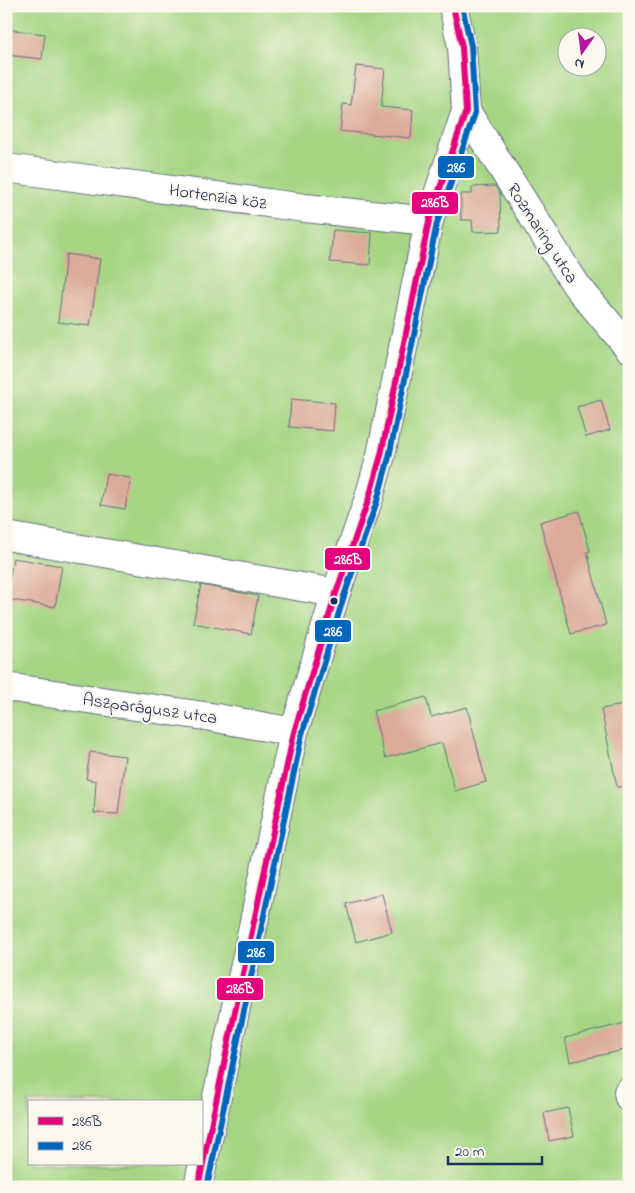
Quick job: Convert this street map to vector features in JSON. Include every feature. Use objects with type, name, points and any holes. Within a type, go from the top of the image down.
[{"type":"street","points":[[198,1187],[294,732],[336,592],[382,456],[429,222],[466,111],[462,47],[453,6]]},
{"type":"street","name":"Rozmaring utca","points":[[466,111],[576,285],[629,348]]},
{"type":"street","name":"Hortenzia köz","points":[[6,168],[305,208],[429,222]]},
{"type":"street","points":[[6,536],[336,592]]},
{"type":"street","name":"Aszparágusz utca","points":[[6,687],[211,717],[294,732]]},
{"type":"street","points":[[628,1092],[629,1097]]},
{"type":"green space","points":[[6,6],[629,6],[629,1187],[6,1187]]},
{"type":"building","points":[[6,29],[45,34],[42,59],[6,55]]},
{"type":"building","points":[[356,66],[385,69],[381,107],[413,110],[411,138],[340,131],[343,104],[351,105]]},
{"type":"building","points":[[495,186],[500,194],[501,231],[473,232],[472,220],[461,220],[461,194],[472,194],[472,187]]},
{"type":"building","points":[[333,230],[372,233],[370,265],[330,262]]},
{"type":"building","points":[[66,254],[100,259],[90,326],[58,322]]},
{"type":"building","points":[[291,399],[335,403],[333,431],[289,427]]},
{"type":"building","points":[[601,400],[610,430],[586,437],[577,407]]},
{"type":"building","points":[[106,474],[131,478],[125,509],[101,505]]},
{"type":"building","points":[[579,511],[590,551],[587,552],[606,625],[571,634],[540,522]]},
{"type":"building","points":[[13,558],[62,566],[55,607],[6,599]]},
{"type":"building","points":[[201,585],[258,596],[251,634],[193,623]]},
{"type":"building","points":[[426,697],[431,717],[467,707],[486,782],[455,791],[442,743],[385,758],[373,711]]},
{"type":"building","points":[[629,704],[629,786],[617,787],[601,709]]},
{"type":"building","points":[[90,752],[125,756],[118,814],[94,813],[96,781],[86,779]]},
{"type":"building","points":[[382,894],[392,932],[356,942],[346,904]]},
{"type":"building","points":[[629,1022],[629,1049],[570,1062],[565,1038]]},
{"type":"building","points":[[568,1108],[574,1136],[549,1141],[544,1113]]},
{"type":"transit line","name":"286B","points":[[198,1187],[294,732],[336,593],[369,498],[381,455],[429,221],[466,111],[462,47],[453,6]]},
{"type":"transit line","name":"286","points":[[207,1187],[302,734],[344,596],[377,501],[389,457],[437,223],[475,113],[471,46],[462,6]]}]
